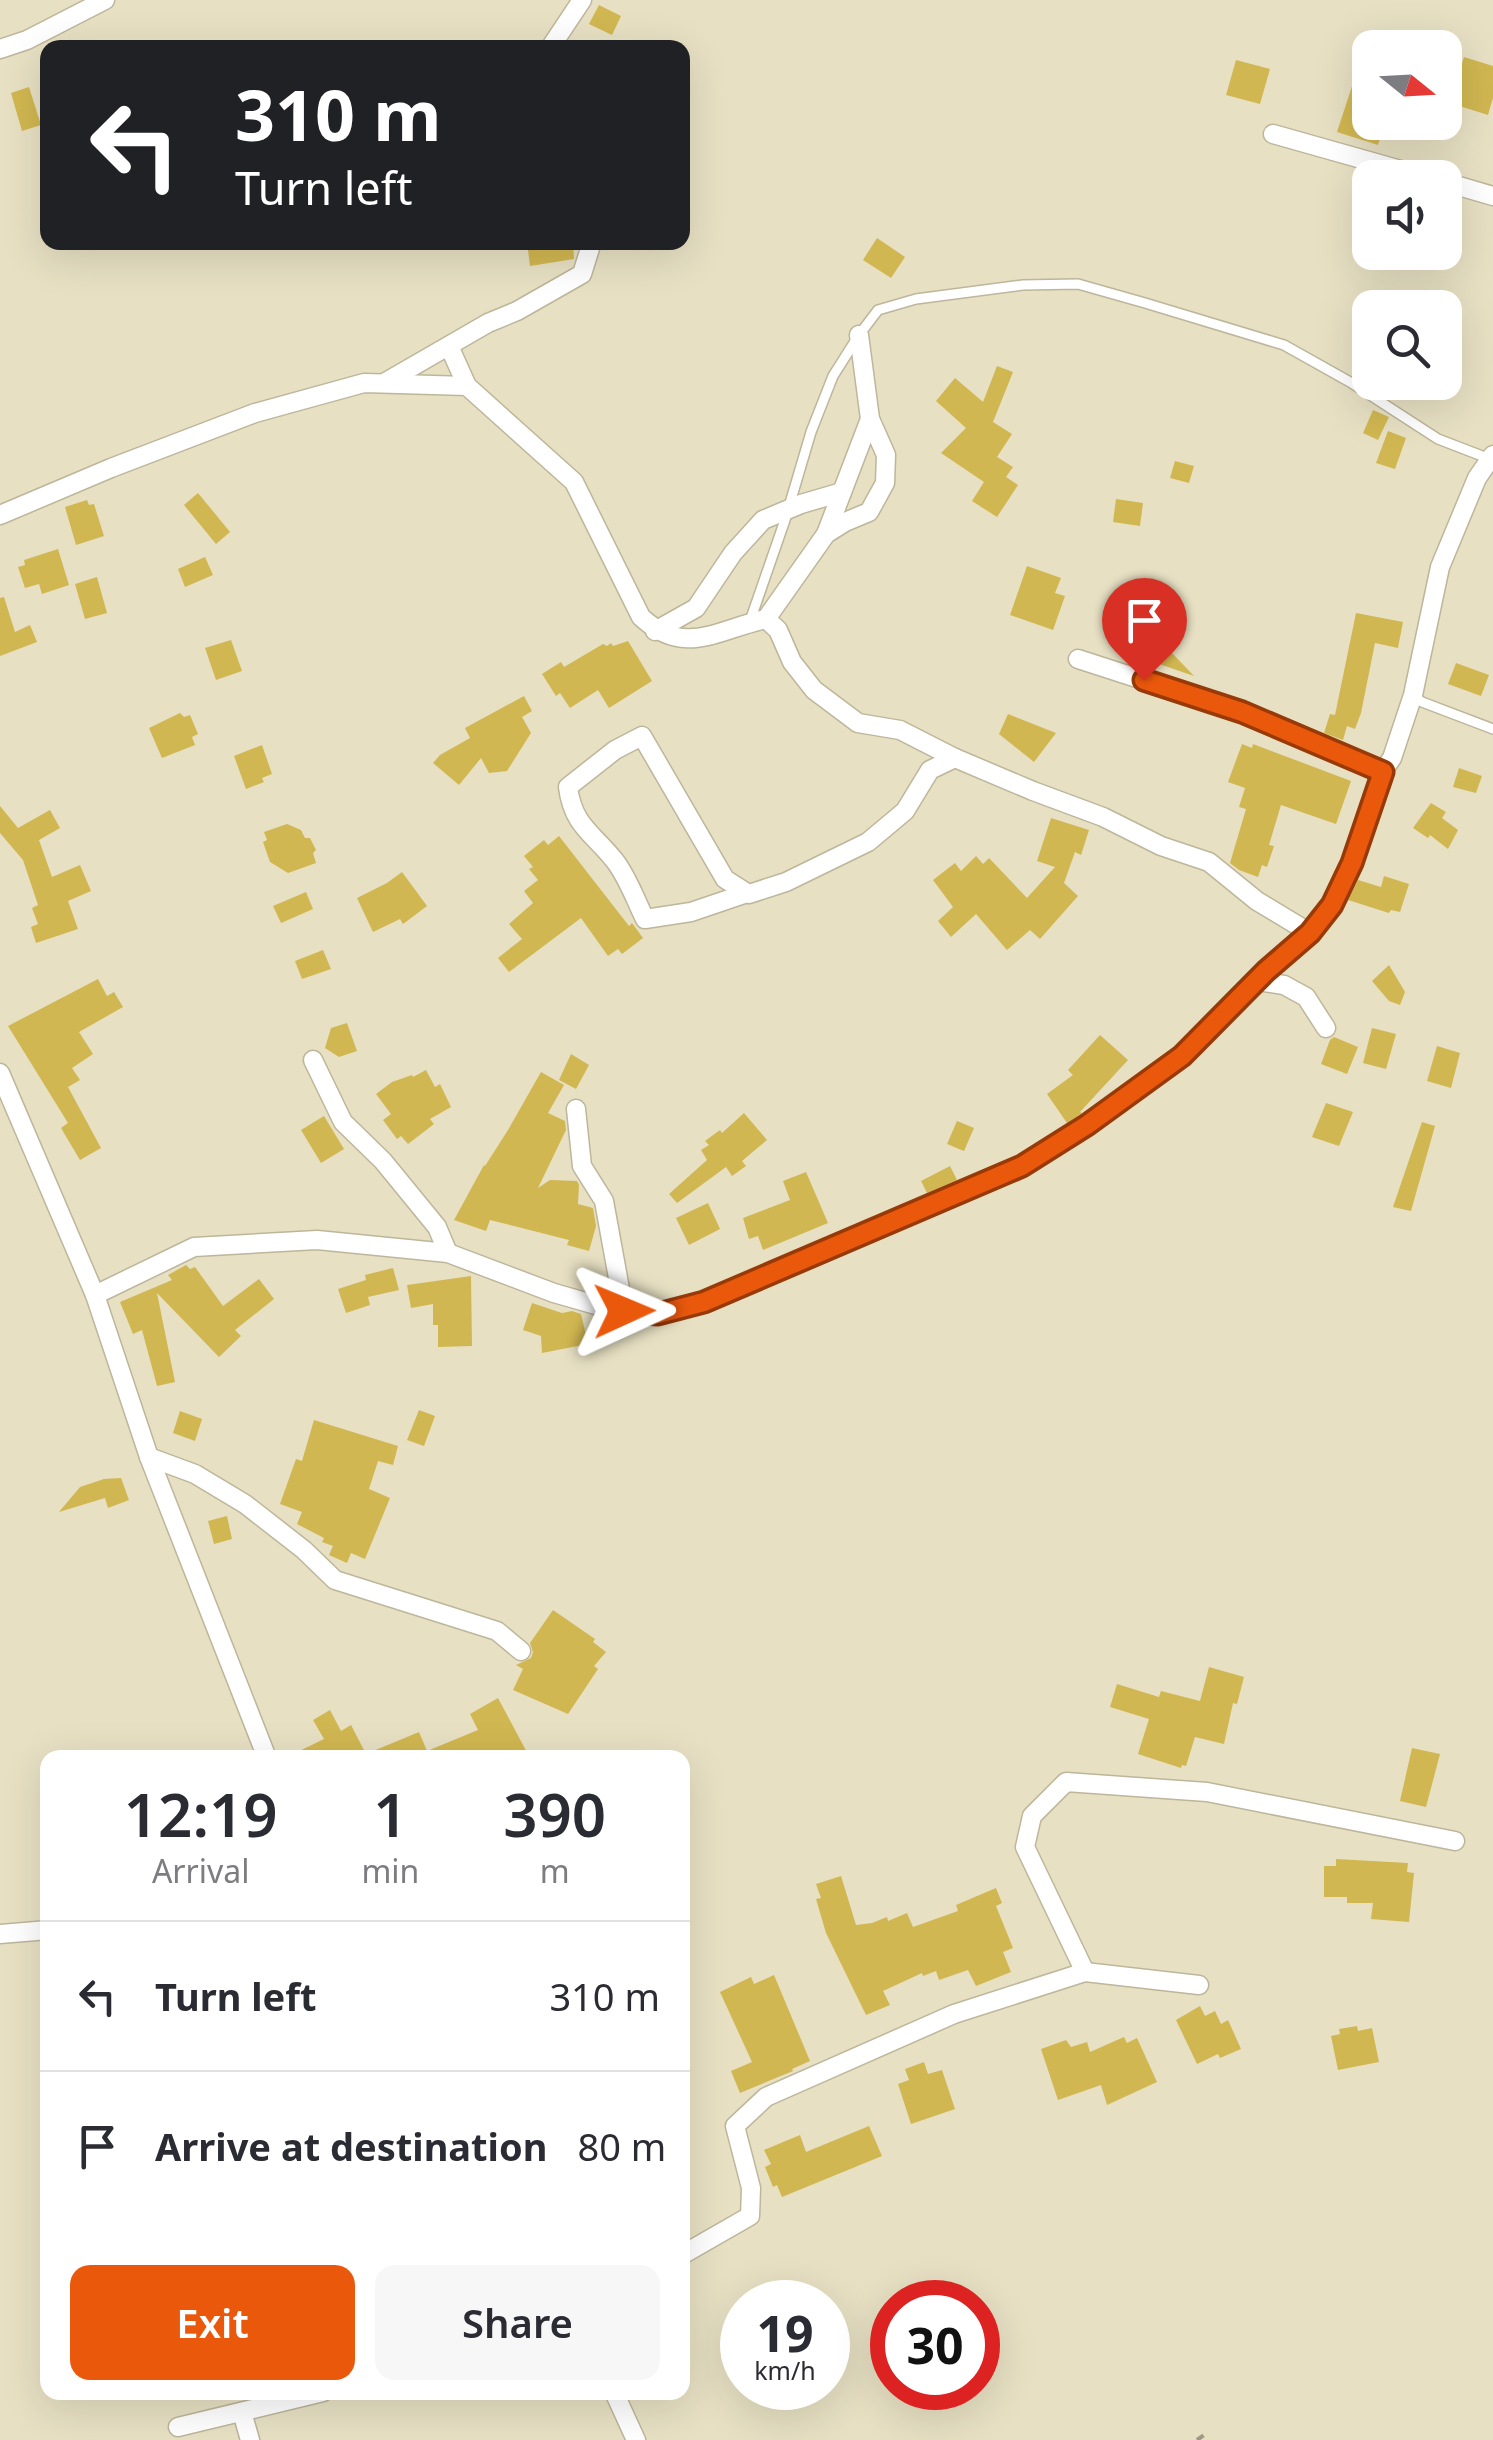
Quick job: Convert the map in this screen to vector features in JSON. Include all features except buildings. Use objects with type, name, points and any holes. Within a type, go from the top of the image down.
[{"type":"street","points":[[0,49],[28,40],[105,0]]},
{"type":"street","points":[[555,40],[582,0]]},
{"type":"street","points":[[1273,134],[1366,160]]},
{"type":"street","points":[[1462,187],[1493,196]]},
{"type":"street","points":[[382,383],[582,274],[590,250]]},
{"type":"street","points":[[826,534],[869,512],[886,483],[886,455],[870,419],[859,335]]},
{"type":"street","points":[[449,346],[467,386],[574,482],[641,617],[656,630],[682,638],[706,638],[758,621],[826,534],[870,419]]},
{"type":"street","points":[[0,515],[256,413],[364,383],[467,386]]},
{"type":"street","points":[[95,1294],[194,1247],[317,1240],[448,1253],[610,1310],[658,1314],[704,1302],[1022,1166],[1087,1125],[1182,1056],[1310,933],[1332,905],[1352,863],[1413,695],[1440,567],[1478,478],[1492,457]]},
{"type":"street","points":[[656,630],[696,608],[733,554],[763,520],[842,492]]},
{"type":"street","points":[[758,621],[778,630],[792,662],[814,690],[858,723],[900,730],[1032,791],[1102,817],[1161,846],[1209,862],[1257,900],[1310,933]]},
{"type":"street","points":[[1078,659],[1242,712],[1383,772]]},
{"type":"street","points":[[747,893],[726,879],[642,736],[615,750],[568,788],[571,809],[616,863],[646,919],[691,912],[786,882],[868,842],[905,812],[930,770],[955,758]]},
{"type":"street","points":[[1257,980],[1284,985],[1306,998],[1326,1028]]},
{"type":"street","points":[[313,1060],[343,1122],[383,1161],[437,1226],[448,1253]]},
{"type":"street","points":[[0,1073],[95,1294],[149,1458],[264,1750]]},
{"type":"street","points":[[576,1109],[582,1166],[604,1200],[624,1311]]},
{"type":"street","points":[[149,1458],[195,1474],[245,1504],[335,1580],[497,1632],[522,1651]]},
{"type":"street","points":[[1085,1972],[1026,1848],[1032,1816],[1066,1782],[1207,1792],[1456,1841]]},
{"type":"street","points":[[0,1934],[40,1931]]},
{"type":"street","points":[[690,2250],[750,2216],[752,2188],[735,2126],[766,2097],[954,2014],[1085,1972],[1199,1985]]},
{"type":"street","points":[[178,2427],[291,2400]]},
{"type":"street","points":[[618,2400],[636,2440]]},
{"type":"street","points":[[242,2412],[250,2440]]},
{"type":"lane","points":[[758,621],[788,510],[833,376],[878,310],[916,299],[1023,285],[1078,284],[1284,345],[1438,439],[1492,457]]},
{"type":"lane","points":[[1413,695],[1422,702],[1493,728]]},
{"type":"path","points":[[1197,2440],[1207,2433]]},
{"type":"route","points":[[624,1311],[658,1314],[704,1302],[1022,1166],[1087,1125],[1182,1056],[1266,971],[1310,933],[1332,905],[1352,863],[1383,772],[1242,712],[1144,680]]}]
